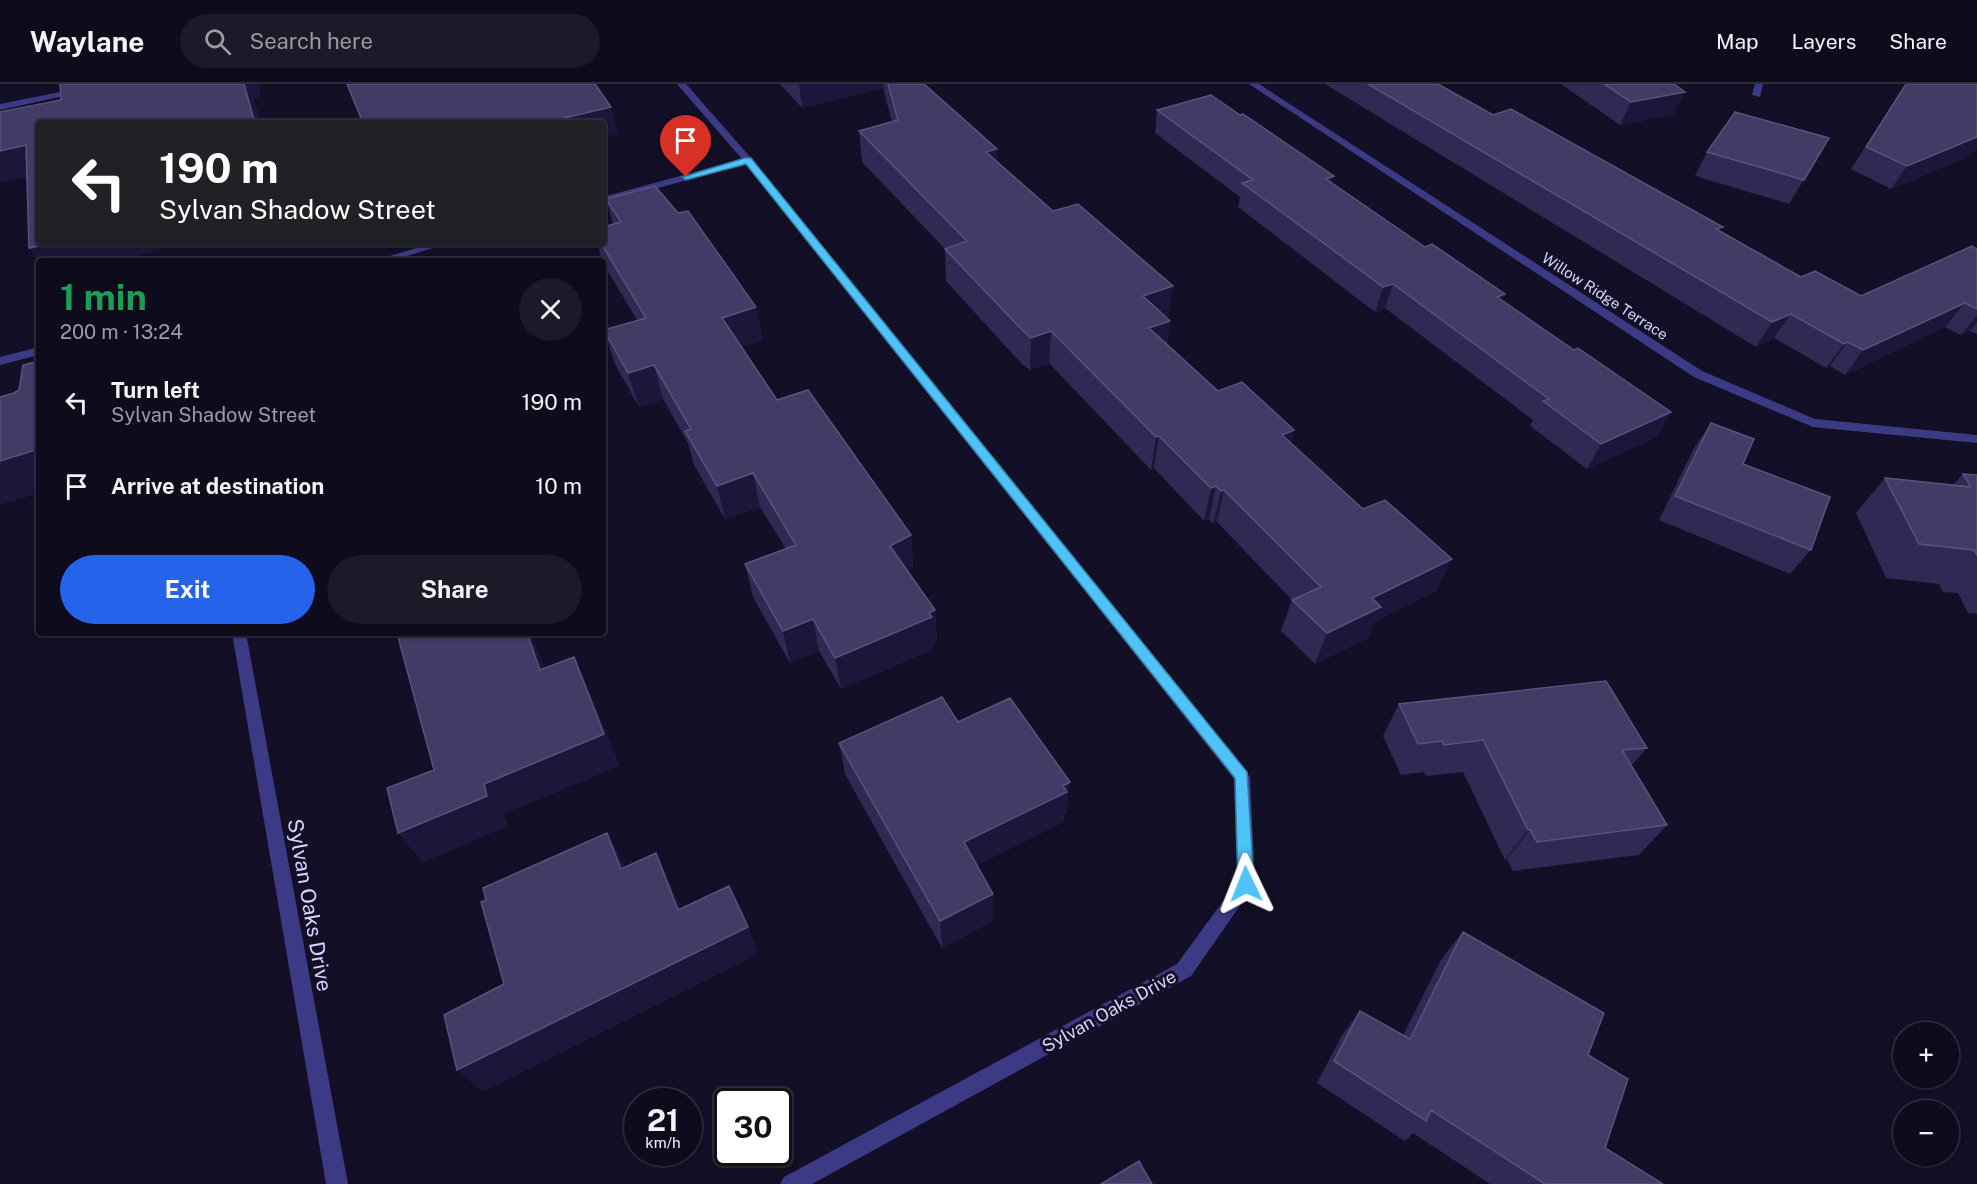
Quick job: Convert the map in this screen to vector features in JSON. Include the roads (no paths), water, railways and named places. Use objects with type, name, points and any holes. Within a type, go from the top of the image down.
[{"type":"street","points":[[0,107],[114,84]]},
{"type":"street","name":"Sylvan Oaks Drive","points":[[681,84],[748,160],[1242,777],[1246,884],[1184,970],[791,1184]]},
{"type":"street","name":"Willow Ridge Terrace","points":[[1253,84],[1698,374],[1813,423],[1977,440]]},
{"type":"street","points":[[1757,95],[1759,84]]},
{"type":"street","points":[[606,199],[748,160]]},
{"type":"street","points":[[389,258],[434,246]]},
{"type":"street","points":[[0,361],[36,352]]},
{"type":"street","name":"Sylvan Oaks Drive","points":[[240,636],[337,1184]]}]
